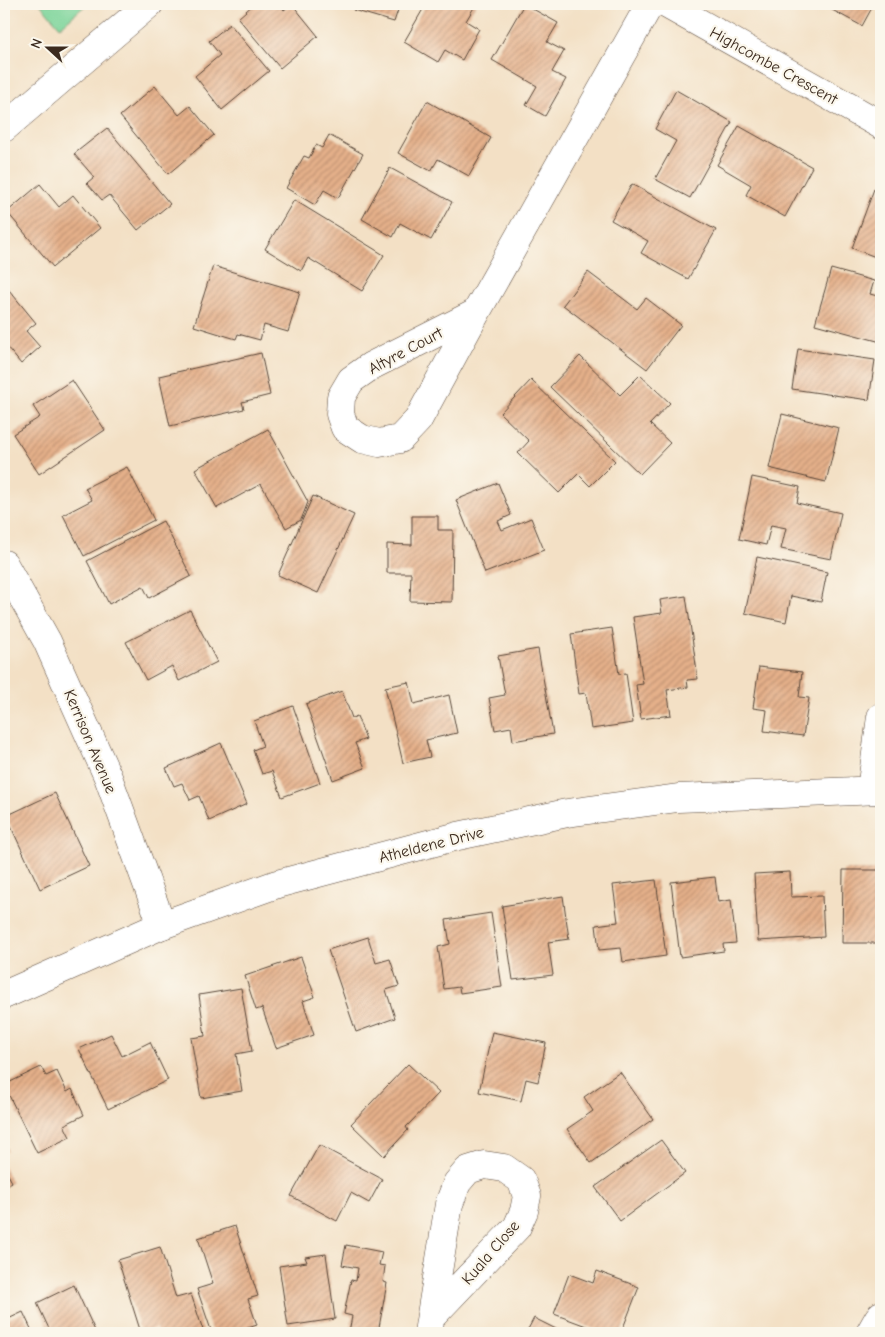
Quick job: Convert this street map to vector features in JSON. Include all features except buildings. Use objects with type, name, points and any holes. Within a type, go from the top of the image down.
[{"type":"street","points":[[4,128],[149,4]]},
{"type":"street","name":"Altyre Court","points":[[476,313],[371,366],[351,380],[341,397],[340,414],[345,428],[362,439],[379,443],[400,439],[418,420],[650,4]]},
{"type":"street","name":"Highcombe Crescent","points":[[666,4],[881,126]]},
{"type":"street","name":"Kerrison Avenue","points":[[4,564],[47,641],[108,777],[162,925]]},
{"type":"street","points":[[876,790],[881,717]]},
{"type":"street","name":"Atheldene Drive","points":[[4,995],[162,925],[278,884],[458,836],[567,812],[678,798],[876,790]]},
{"type":"street","name":"Kuala Close","points":[[484,1165],[504,1168],[521,1180],[527,1196],[524,1211],[517,1227],[430,1324],[449,1204],[457,1183],[468,1170],[484,1165]]},
{"type":"green space","points":[[40,4],[87,4],[60,27]]}]
